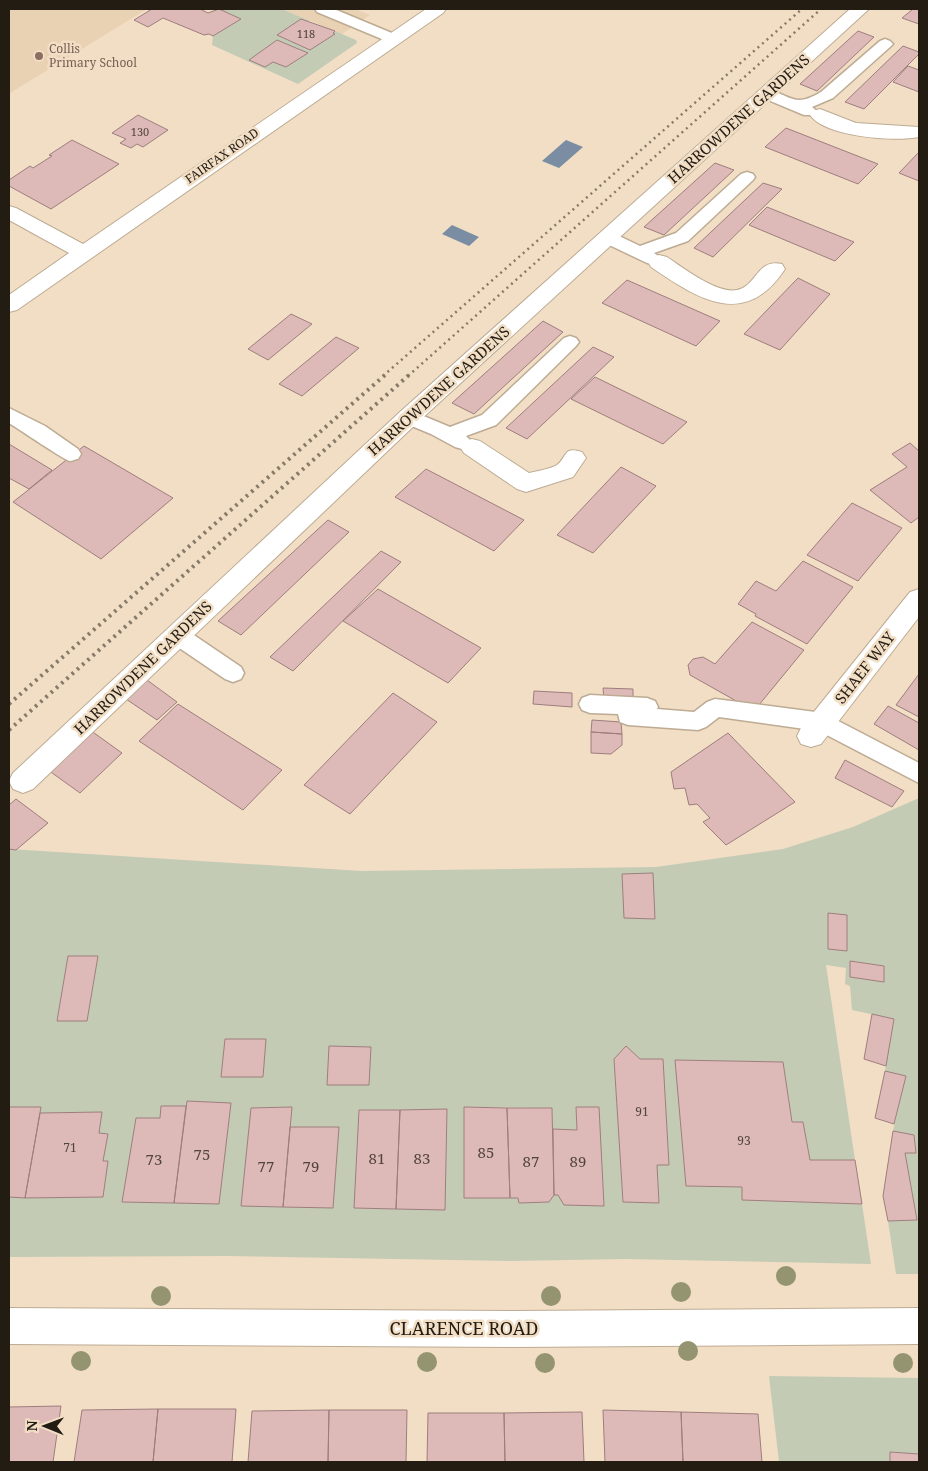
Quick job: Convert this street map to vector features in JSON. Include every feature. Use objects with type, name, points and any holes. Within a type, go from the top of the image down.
[{"type":"street","name":"FAIRFAX ROAD","points":[[9,305],[437,9]]},
{"type":"street","name":"HARROWDENE GARDENS","points":[[23,780],[409,417],[860,9]]},
{"type":"street","points":[[820,116],[839,126],[859,131],[914,132]]},
{"type":"street","points":[[9,212],[83,252]]},
{"type":"street","points":[[659,262],[691,283],[722,298],[745,296],[774,269]]},
{"type":"street","points":[[472,447],[526,483],[565,471],[574,458]]},
{"type":"street","name":"SHAEF WAY","points":[[817,729],[919,599]]},
{"type":"street","name":"CLARENCE ROAD","points":[[9,1326],[515,1329],[919,1326]]},
{"type":"lane","points":[[322,9],[394,39]]},
{"type":"lane","points":[[797,107],[817,101],[826,95],[885,44]]},
{"type":"lane","points":[[766,94],[820,116]]},
{"type":"lane","points":[[640,252],[682,237],[747,177]]},
{"type":"lane","points":[[609,238],[659,262]]},
{"type":"lane","points":[[450,435],[489,420],[570,342]]},
{"type":"lane","points":[[9,415],[38,431],[71,454]]},
{"type":"lane","points":[[409,417],[472,447]]},
{"type":"lane","points":[[177,635],[233,673]]},
{"type":"lane","points":[[590,704],[715,708],[817,729],[919,774]]},
{"type":"lane","points":[[628,716],[698,721],[715,708]]},
{"type":"shaded area","name":"Collis Primary School","points":[[9,9],[147,9],[10,93]]},
{"type":"shaded area","points":[[282,9],[355,9],[370,15],[342,34]]},
{"type":"green space","points":[[219,9],[282,9],[310,21],[278,35],[310,50],[334,34],[335,31],[356,40],[357,43],[298,84],[212,45],[213,36],[241,19]],"holes":[[[277,40],[307,53],[286,67],[273,62],[265,67],[249,60]]]},
{"type":"green space","points":[[919,798],[919,1274],[896,1274],[888,1221],[917,1220],[905,1153],[916,1152],[914,1135],[893,1131],[905,1077],[885,1071],[894,1019],[852,1010],[850,986],[845,984],[846,968],[826,965],[855,1160],[810,1160],[803,1122],[792,1122],[783,1062],[676,1060],[686,1186],[742,1187],[742,1200],[862,1204],[871,1264],[625,1259],[510,1261],[226,1256],[9,1257],[9,1197],[102,1197],[108,1162],[103,1161],[108,1134],[99,1133],[102,1112],[40,1113],[41,1107],[9,1107],[9,849],[362,871],[656,867],[783,849],[853,827]],"holes":[[[68,956],[98,956],[87,1021],[57,1021]],[[851,961],[884,966],[884,981],[850,977]],[[225,1039],[266,1039],[262,1077],[221,1077]],[[329,1047],[371,1047],[369,1085]],[[626,1047],[640,1059],[663,1060],[669,1164],[657,1165],[659,1203],[623,1202],[614,1059]],[[187,1101],[219,1203],[122,1202],[136,1119],[160,1118],[161,1106],[186,1106]],[[292,1107],[290,1127],[339,1127],[332,1207],[242,1206],[251,1108]],[[464,1107],[552,1108],[553,1129],[577,1130],[576,1107],[604,1206],[558,1195],[554,1195],[549,1202],[519,1203],[518,1198],[464,1198]],[[359,1110],[447,1110],[445,1209],[355,1208]]]},
{"type":"green space","points":[[769,1376],[919,1378],[919,1454],[890,1452],[890,1462],[779,1462]]},
{"type":"water","points":[[566,140],[583,147],[559,168],[542,161]]},
{"type":"water","points":[[452,225],[479,237],[469,246],[442,234]]},
{"type":"building","points":[[152,9],[200,9],[208,13],[219,9],[241,19],[213,36],[209,34],[204,35],[163,18],[148,27],[134,20]]},
{"type":"building","points":[[913,9],[919,9],[919,24],[902,18]]},
{"type":"building","points":[[301,19],[335,31],[333,33],[335,34],[310,50],[277,35]]},
{"type":"building","points":[[858,31],[874,37],[817,91],[800,84]]},
{"type":"building","points":[[277,40],[308,53],[286,67],[273,62],[265,67],[249,60]]},
{"type":"building","points":[[903,46],[919,52],[919,54],[864,109],[845,102]]},
{"type":"building","points":[[908,66],[919,70],[919,92],[893,82]]},
{"type":"building","points":[[138,115],[168,130],[143,147],[137,144],[131,148],[120,143],[126,139],[112,133]]},
{"type":"building","points":[[786,128],[878,164],[858,184],[765,147]]},
{"type":"building","points":[[72,140],[119,164],[51,209],[9,186],[9,180],[30,166],[33,168],[52,156],[49,155]]},
{"type":"building","points":[[919,152],[919,181],[899,173]]},
{"type":"building","points":[[715,163],[734,170],[664,235],[644,227]]},
{"type":"building","points":[[763,183],[782,189],[713,257],[694,248]]},
{"type":"building","points":[[767,207],[854,242],[835,261],[749,225]]},
{"type":"building","points":[[798,278],[830,294],[780,350],[744,334]]},
{"type":"building","points":[[627,280],[720,321],[696,346],[602,303]]},
{"type":"building","points":[[291,314],[312,324],[268,360],[248,349]]},
{"type":"building","points":[[543,321],[563,332],[474,414],[452,403]]},
{"type":"building","points":[[336,337],[359,348],[302,396],[279,384]]},
{"type":"building","points":[[593,347],[614,357],[527,439],[506,428]]},
{"type":"building","points":[[595,377],[687,422],[663,444],[571,399]]},
{"type":"building","points":[[910,443],[919,451],[919,517],[911,523],[870,490],[907,467],[892,454]]},
{"type":"building","points":[[9,444],[52,470],[29,489],[9,478]]},
{"type":"building","points":[[84,446],[173,498],[101,559],[13,502]]},
{"type":"building","points":[[621,467],[656,486],[593,553],[557,535]]},
{"type":"building","points":[[426,469],[524,520],[494,551],[395,497]]},
{"type":"building","points":[[852,503],[902,528],[858,581],[807,555]]},
{"type":"building","points":[[328,520],[349,532],[241,635],[218,621]]},
{"type":"building","points":[[381,551],[401,562],[293,671],[270,657]]},
{"type":"building","points":[[803,561],[853,587],[807,644],[755,616],[756,614],[738,604],[756,581],[776,591]]},
{"type":"building","points":[[378,589],[481,648],[448,683],[343,621]]},
{"type":"building","points":[[752,622],[804,650],[754,711],[690,675],[688,665],[693,659],[703,657],[715,664]]},
{"type":"building","points":[[919,674],[919,717],[896,705]]},
{"type":"building","points":[[147,680],[177,702],[157,720],[126,699]]},
{"type":"building","points":[[603,688],[633,689],[633,700],[604,700]]},
{"type":"building","points":[[534,691],[572,693],[572,707],[533,704]]},
{"type":"building","points":[[393,693],[437,722],[350,814],[304,785]]},
{"type":"building","points":[[178,704],[282,770],[243,810],[139,741]]},
{"type":"building","points":[[888,706],[919,723],[919,750],[874,724]]},
{"type":"building","points":[[592,720],[621,722],[622,734],[591,732]]},
{"type":"building","points":[[90,730],[122,753],[80,793],[48,770]]},
{"type":"building","points":[[591,732],[622,734],[622,745],[611,754],[591,753]]},
{"type":"building","points":[[728,733],[795,802],[726,845],[703,822],[710,818],[697,804],[689,805],[685,788],[674,789],[671,772]]},
{"type":"building","points":[[845,760],[904,791],[892,807],[835,778]]},
{"type":"building","points":[[16,799],[48,823],[16,850],[9,849],[9,805]]},
{"type":"building","points":[[653,873],[655,919],[624,918],[622,874]]},
{"type":"building","points":[[828,913],[847,915],[847,951],[828,949]]},
{"type":"building","points":[[68,956],[98,956],[87,1021],[57,1021]]},
{"type":"building","points":[[850,961],[884,966],[884,982],[850,977]]},
{"type":"building","points":[[872,1014],[894,1019],[886,1066],[864,1059]]},
{"type":"building","points":[[225,1039],[266,1039],[263,1077],[221,1077]]},
{"type":"building","points":[[329,1046],[371,1047],[369,1085],[327,1085]]},
{"type":"building","points":[[626,1046],[640,1059],[663,1059],[669,1165],[657,1165],[659,1203],[623,1202],[614,1059]]},
{"type":"building","points":[[675,1060],[783,1062],[792,1122],[803,1122],[810,1160],[855,1160],[862,1204],[742,1200],[742,1187],[686,1186]]},
{"type":"building","points":[[885,1071],[906,1076],[894,1124],[875,1118]]},
{"type":"building","points":[[187,1101],[231,1103],[219,1204],[174,1203]]},
{"type":"building","points":[[161,1106],[186,1106],[174,1203],[122,1202],[136,1118],[160,1118]]},
{"type":"building","points":[[9,1107],[41,1107],[25,1198],[9,1197]]},
{"type":"building","points":[[292,1107],[283,1207],[241,1206],[251,1108]]},
{"type":"building","points":[[464,1107],[507,1108],[510,1198],[464,1198]]},
{"type":"building","points":[[576,1107],[599,1107],[604,1206],[564,1205],[558,1195],[554,1195],[553,1129],[577,1130]]},
{"type":"building","points":[[507,1108],[552,1108],[554,1195],[549,1202],[519,1203],[518,1198],[510,1198]]},
{"type":"building","points":[[447,1109],[445,1210],[396,1209],[400,1110]]},
{"type":"building","points":[[359,1110],[400,1110],[396,1209],[354,1208]]},
{"type":"building","points":[[102,1112],[99,1133],[108,1134],[103,1161],[108,1161],[103,1197],[25,1198],[40,1113]]},
{"type":"building","points":[[290,1127],[339,1127],[333,1208],[283,1207]]},
{"type":"building","points":[[893,1131],[914,1135],[916,1153],[905,1153],[917,1220],[888,1221],[883,1196]]},
{"type":"building","points":[[61,1406],[53,1462],[9,1462],[9,1407]]},
{"type":"building","points":[[158,1409],[236,1409],[232,1462],[153,1462]]},
{"type":"building","points":[[158,1409],[153,1462],[74,1462],[82,1410]]},
{"type":"building","points":[[329,1410],[407,1410],[406,1462],[328,1462]]},
{"type":"building","points":[[329,1410],[328,1462],[248,1462],[252,1411]]},
{"type":"building","points":[[603,1410],[681,1412],[683,1462],[605,1462]]},
{"type":"building","points":[[582,1412],[584,1462],[505,1462],[504,1413]]},
{"type":"building","points":[[681,1412],[758,1414],[762,1462],[683,1462]]},
{"type":"building","points":[[428,1413],[504,1413],[505,1462],[427,1462]]},
{"type":"building","points":[[890,1452],[919,1454],[919,1462],[890,1462]]},
{"type":"railway","points":[[383,376],[802,9]]},
{"type":"railway","points":[[408,376],[821,9]]},
{"type":"railway","points":[[9,704],[385,375]]},
{"type":"railway","points":[[9,730],[409,375]]},
{"type":"place","name":"Collis Primary School","points":[[39,56]]}]
